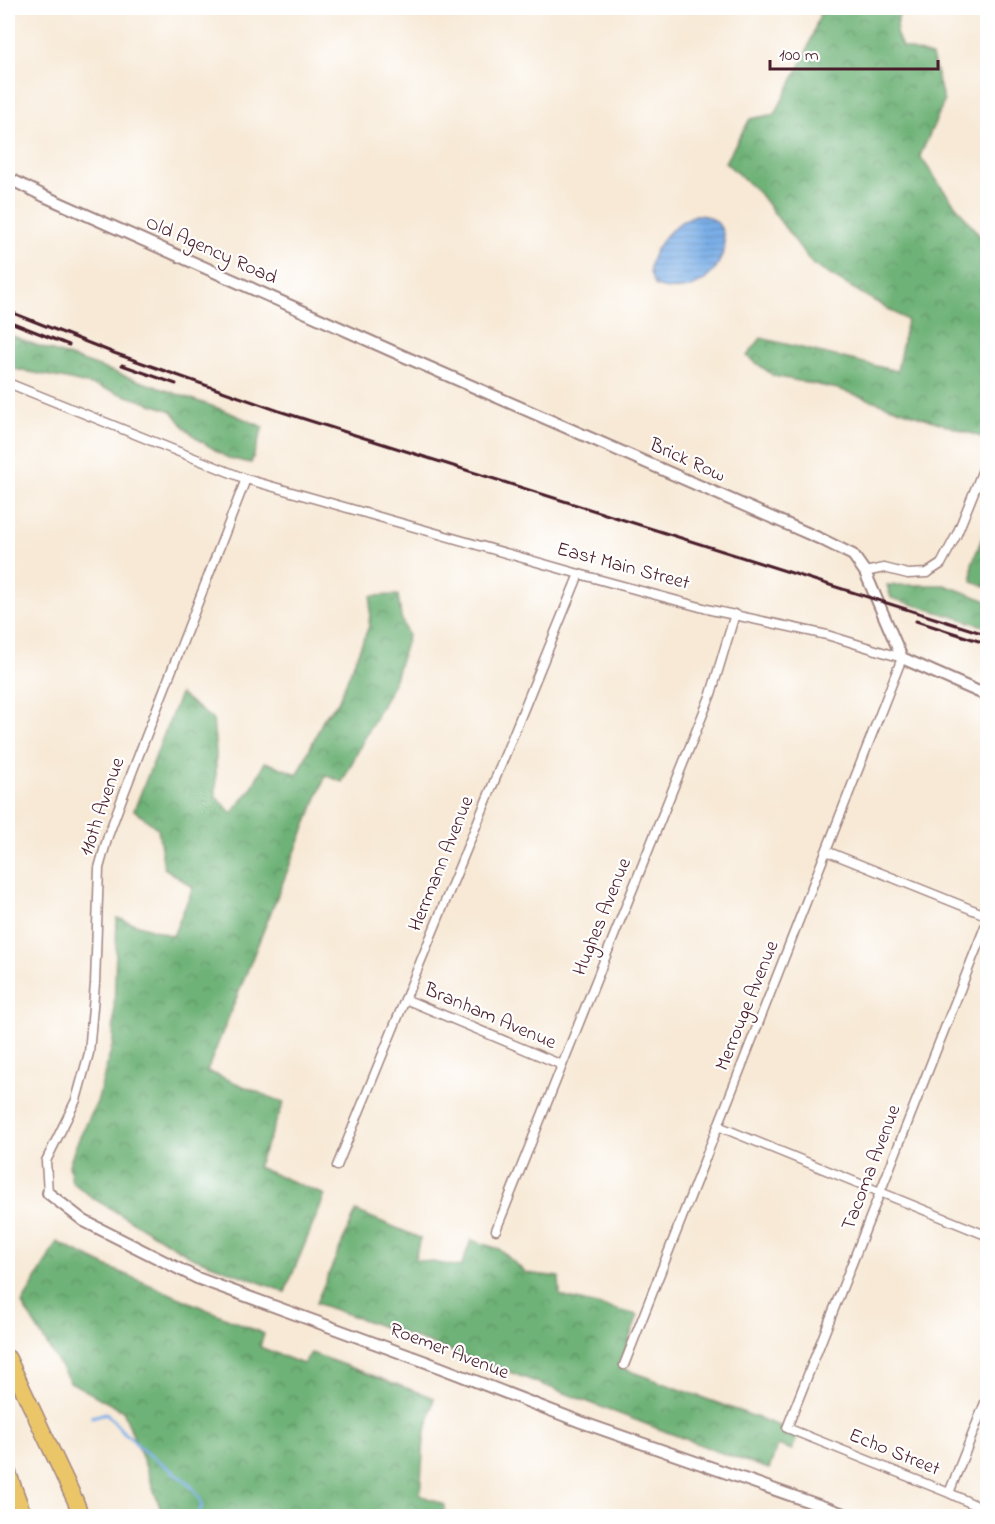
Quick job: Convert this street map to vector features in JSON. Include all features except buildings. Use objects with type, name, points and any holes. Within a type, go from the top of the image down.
[{"type":"highway","points":[[8,1358],[81,1516]]},
{"type":"highway","points":[[8,1472],[24,1516]]},
{"type":"street","name":"Old Agency Road","points":[[8,177],[44,196],[401,355]]},
{"type":"street","name":"Brick Row","points":[[401,355],[853,555],[865,572],[902,658]]},
{"type":"street","name":"East Main Street","points":[[8,383],[246,479],[711,610],[827,635],[902,658],[987,696]]},
{"type":"street","points":[[865,572],[884,568],[908,574],[927,573],[941,564],[957,534],[987,457]]},
{"type":"street","name":"110th Avenue","points":[[48,1193],[46,1161],[76,1100],[89,1053],[95,984],[99,868],[124,793],[246,479]]},
{"type":"street","name":"Herrmann Avenue","points":[[337,1166],[579,574]]},
{"type":"street","name":"Hughes Avenue","points":[[496,1230],[711,694],[735,614]]},
{"type":"street","name":"Merrouge Avenue","points":[[624,1365],[902,658]]},
{"type":"street","points":[[826,851],[987,918]]},
{"type":"street","name":"Tacoma Avenue","points":[[787,1428],[987,918]]},
{"type":"street","name":"Branham Avenue","points":[[405,999],[562,1065]]},
{"type":"street","points":[[718,1126],[987,1236]]},
{"type":"street","name":"Roemer Avenue","points":[[48,1193],[84,1221],[197,1278],[581,1422],[850,1516]]},
{"type":"street","points":[[949,1493],[987,1395]]},
{"type":"street","name":"Echo Street","points":[[787,1428],[949,1493],[987,1511]]},
{"type":"green space","points":[[822,8],[900,8],[896,33],[902,47],[932,56],[944,102],[920,156],[987,245],[987,439],[838,389],[774,376],[747,356],[761,338],[897,371],[907,320],[813,265],[759,193],[725,162],[750,119],[775,114],[805,56]]},
{"type":"green space","points":[[8,334],[226,411],[263,427],[251,463],[228,458],[199,440],[185,428],[172,411],[103,388],[8,368]]},
{"type":"green space","points":[[987,525],[987,587],[972,581],[972,564]]},
{"type":"green space","points":[[887,585],[945,585],[987,601],[987,627],[891,598]]},
{"type":"green space","points":[[398,595],[401,617],[408,636],[394,682],[342,782],[326,775],[207,1071],[284,1103],[257,1167],[325,1195],[285,1292],[192,1257],[94,1199],[72,1182],[69,1165],[97,1102],[113,1043],[117,918],[173,936],[193,887],[164,868],[158,829],[134,810],[180,694],[213,720],[216,797],[232,813],[251,789],[265,762],[298,774],[324,718],[338,702],[369,626],[371,596]]},
{"type":"green space","points":[[356,1211],[420,1238],[415,1259],[461,1267],[471,1240],[499,1249],[526,1273],[559,1277],[560,1296],[638,1315],[619,1367],[799,1433],[792,1450],[778,1445],[769,1469],[499,1368],[316,1303]]},
{"type":"green space","points":[[57,1242],[108,1267],[264,1334],[260,1347],[303,1364],[311,1353],[434,1398],[424,1439],[420,1495],[445,1505],[444,1516],[163,1516],[123,1411],[70,1382],[22,1304]]},
{"type":"water","points":[[696,215],[712,219],[721,229],[724,243],[721,259],[712,273],[698,284],[679,289],[656,286],[650,272],[651,263],[659,246],[680,223]]},
{"type":"waterway","points":[[92,1417],[106,1413],[139,1447],[187,1482],[200,1500],[201,1508],[196,1516]]},
{"type":"railway","points":[[8,311],[114,353],[279,411],[988,635]]},
{"type":"railway","points":[[8,321],[69,345]]},
{"type":"railway","points":[[122,365],[176,384]]},
{"type":"railway","points":[[916,621],[988,644]]}]
